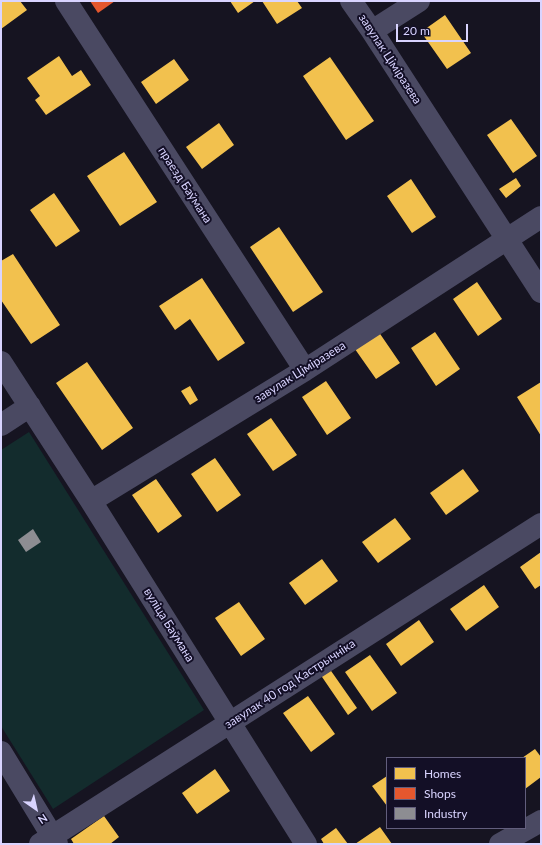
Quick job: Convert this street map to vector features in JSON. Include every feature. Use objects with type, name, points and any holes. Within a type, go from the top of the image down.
[{"type":"street","name":"праезд Баўмана","points":[[66,1],[305,370]]},
{"type":"street","name":"завулак Ціміразева","points":[[351,1],[541,292]]},
{"type":"street","points":[[372,31],[419,1]]},
{"type":"street","name":"завулак Ціміразева","points":[[91,501],[305,370],[541,217]]},
{"type":"street","name":"вуліца Баўмана","points":[[1,362],[91,501],[306,844]]},
{"type":"street","points":[[1,425],[30,406]]},
{"type":"street","name":"завулак 40 год Кастрычніка","points":[[50,842],[230,723],[541,524]]},
{"type":"street","points":[[1,752],[50,842]]},
{"type":"street","points":[[500,844],[541,821]]},
{"type":"green space","points":[[29,432],[204,710],[53,809],[1,726],[1,450]]},
{"type":"building: Homes","points":[[1,1],[20,1],[27,10],[1,29]]},
{"type":"building: Homes","points":[[230,1],[255,1],[238,13]]},
{"type":"building: Homes","points":[[262,1],[297,1],[302,8],[277,24]]},
{"type":"building: Homes","points":[[445,15],[471,53],[447,69],[421,32]]},
{"type":"building: Homes","points":[[59,56],[72,76],[81,70],[91,85],[46,115],[35,100],[40,96],[27,78]]},
{"type":"building: Homes","points":[[330,57],[374,121],[346,140],[303,76]]},
{"type":"building: Homes","points":[[174,59],[189,80],[156,104],[141,82]]},
{"type":"building: Homes","points":[[511,119],[537,156],[513,173],[487,135]]},
{"type":"building: Homes","points":[[219,123],[234,145],[202,169],[186,147]]},
{"type":"building: Homes","points":[[124,152],[157,202],[120,226],[87,176]]},
{"type":"building: Homes","points":[[516,178],[521,186],[506,198],[499,189]]},
{"type":"building: Homes","points":[[411,179],[436,217],[412,233],[387,196]]},
{"type":"building: Homes","points":[[54,193],[80,231],[56,247],[30,210]]},
{"type":"building: Homes","points":[[279,227],[323,292],[293,312],[250,247]]},
{"type":"building: Homes","points":[[13,254],[60,325],[31,344],[1,300],[1,261]]},
{"type":"building: Homes","points":[[202,278],[245,343],[218,361],[190,319],[175,330],[159,306]]},
{"type":"building: Homes","points":[[477,282],[502,319],[478,336],[453,299]]},
{"type":"building: Homes","points":[[374,325],[400,363],[376,379],[350,342]]},
{"type":"building: Homes","points":[[435,332],[460,369],[436,386],[411,348]]},
{"type":"building: Homes","points":[[87,362],[133,428],[102,450],[56,383]]},
{"type":"building: Homes","points":[[326,381],[351,418],[327,435],[302,397]]},
{"type":"building: Homes","points":[[541,382],[541,436],[517,397]]},
{"type":"building: Homes","points":[[190,386],[198,400],[190,405],[181,391]]},
{"type":"building: Homes","points":[[271,418],[297,455],[273,471],[247,434]]},
{"type":"building: Homes","points":[[215,458],[241,495],[217,512],[191,474]]},
{"type":"building: Homes","points":[[463,469],[479,491],[446,515],[430,493]]},
{"type":"building: Homes","points":[[156,479],[182,516],[158,533],[132,495]]},
{"type":"building: Homes","points":[[395,518],[411,539],[378,563],[362,542]]},
{"type":"building: Homes","points":[[541,552],[541,585],[535,589],[520,567]]},
{"type":"building: Homes","points":[[322,559],[338,581],[305,605],[289,583]]},
{"type":"building: Homes","points":[[484,585],[499,607],[466,631],[450,609]]},
{"type":"building: Homes","points":[[239,602],[265,639],[241,656],[215,618]]},
{"type":"building: Homes","points":[[419,620],[434,642],[401,666],[386,644]]},
{"type":"building: Homes","points":[[370,655],[397,693],[372,711],[345,672]]},
{"type":"building: Homes","points":[[329,668],[357,708],[348,715],[320,674]]},
{"type":"building: Homes","points":[[308,696],[335,734],[311,752],[283,713]]},
{"type":"building: Homes","points":[[535,749],[541,757],[541,777],[526,788],[526,757],[523,757]]},
{"type":"building: Homes","points":[[215,769],[230,791],[197,814],[182,793]]},
{"type":"building: Homes","points":[[386,777],[386,805],[372,786]]},
{"type":"building: Homes","points":[[104,816],[119,837],[110,844],[74,844],[71,839]]},
{"type":"building: Homes","points":[[380,827],[392,844],[355,844]]},
{"type":"building: Homes","points":[[336,828],[348,844],[324,844],[321,839]]},
{"type":"building: Shops","points":[[90,1],[115,1],[98,13]]},
{"type":"building: Industry","points":[[33,529],[41,542],[26,552],[18,540]]}]
